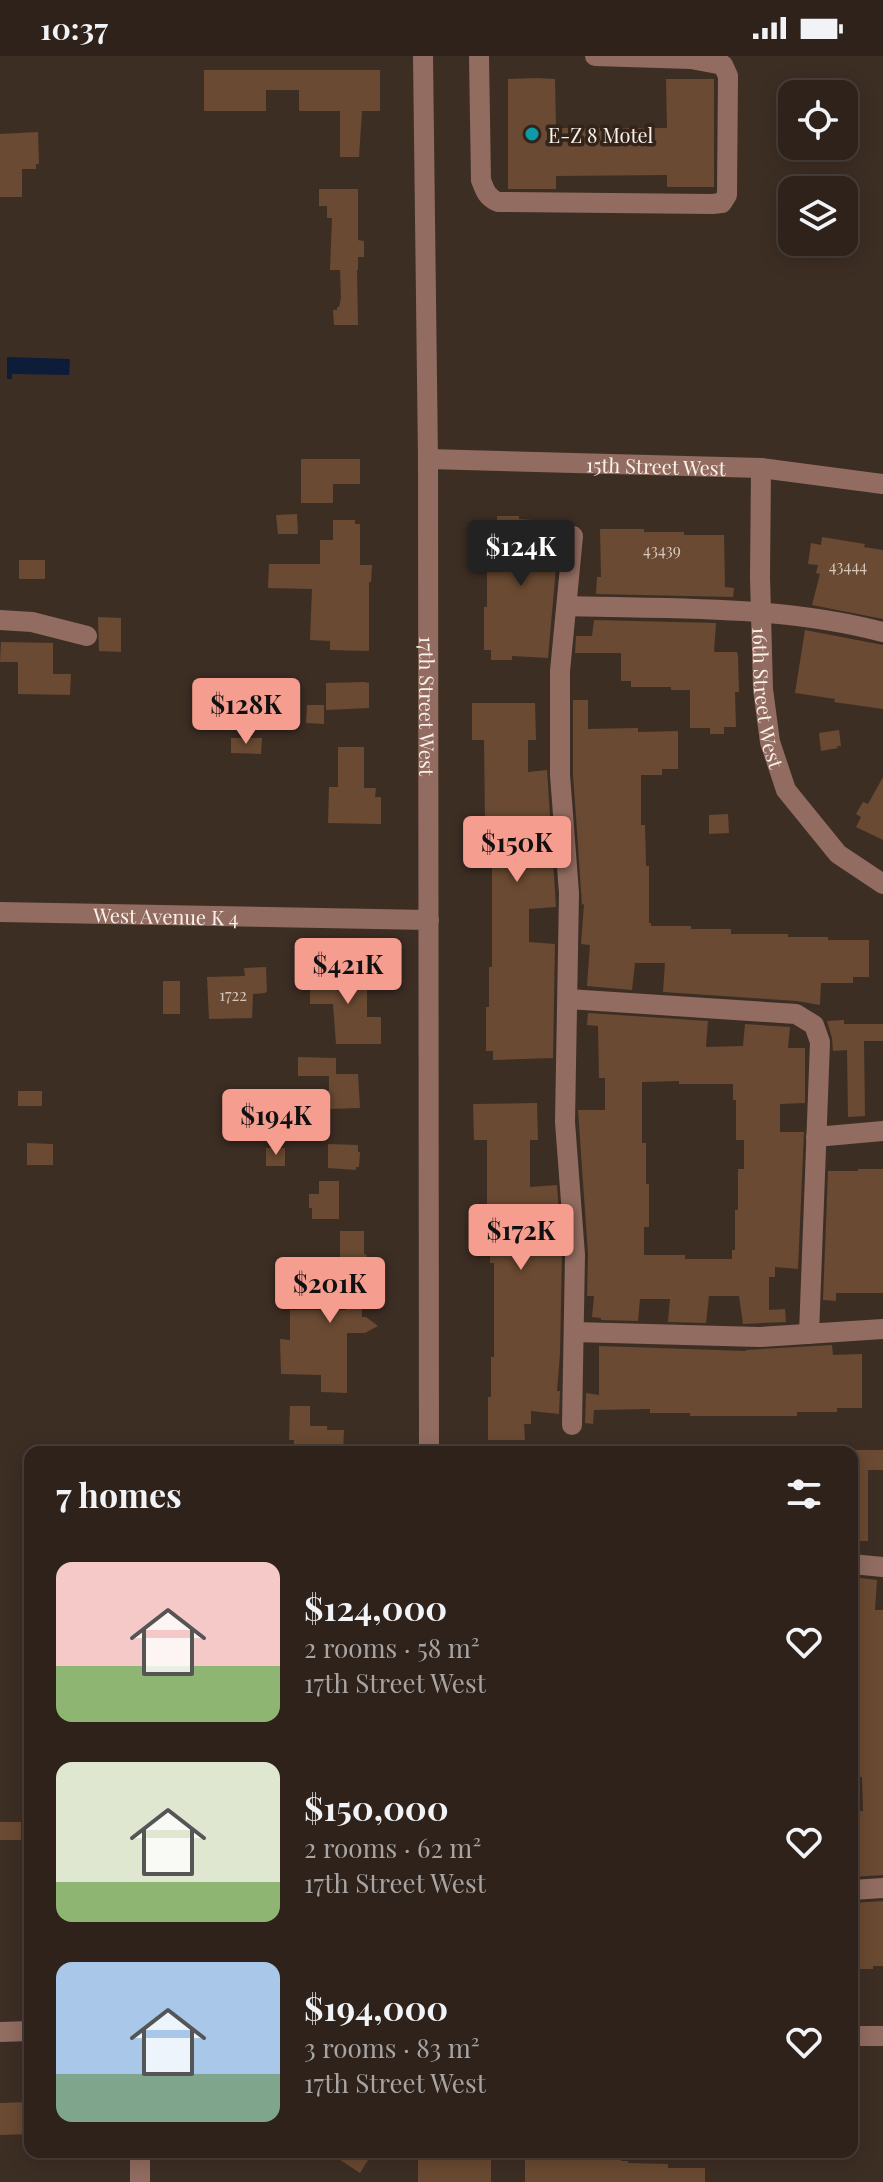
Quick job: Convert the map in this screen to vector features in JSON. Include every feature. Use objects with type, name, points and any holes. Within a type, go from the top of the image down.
[{"type":"street","name":"17th Street West","points":[[423,56],[428,459],[429,1446]]},
{"type":"street","points":[[479,56],[481,180],[485,193],[491,198],[498,202],[722,203],[727,195],[728,76],[723,65],[691,59],[595,56]]},
{"type":"street","name":"15th Street West","points":[[428,459],[761,468],[883,484]]},
{"type":"street","name":"16th Street West","points":[[761,468],[763,689],[770,742],[786,790],[838,854],[883,884]]},
{"type":"street","points":[[572,1425],[575,1255],[565,1122],[569,893],[560,775],[560,671],[573,536]]},
{"type":"street","points":[[567,606],[761,612],[795,615],[883,632]]},
{"type":"street","points":[[0,620],[32,622],[87,636]]},
{"type":"street","name":"West Avenue K 4","points":[[0,912],[429,920]]},
{"type":"street","points":[[568,999],[796,1014],[814,1025],[820,1042],[809,1334]]},
{"type":"street","points":[[816,1137],[883,1131]]},
{"type":"street","points":[[574,1332],[760,1337],[883,1329]]},
{"type":"street","points":[[858,1565],[883,1567]]},
{"type":"street","points":[[858,1890],[883,1888]]},
{"type":"street","points":[[0,2032],[24,2031]]},
{"type":"street","points":[[858,2036],[883,2036]]},
{"type":"street","points":[[140,2158],[140,2182]]},
{"type":"water","points":[[7,357],[70,359],[69,375],[12,374],[12,379],[7,379]]},
{"type":"building","points":[[204,70],[380,70],[380,111],[362,111],[359,157],[340,157],[340,111],[299,111],[299,90],[266,90],[266,111],[204,111]]},
{"type":"building","points":[[508,79],[555,79],[556,128],[667,128],[666,79],[714,79],[714,187],[667,187],[667,175],[556,176],[556,189],[508,189]]},
{"type":"building","points":[[38,132],[39,164],[36,164],[36,169],[22,169],[22,197],[0,197],[0,134]]},
{"type":"building","points":[[319,189],[358,189],[358,240],[364,241],[364,257],[358,257],[358,325],[334,325],[333,310],[339,307],[341,298],[340,270],[330,270],[332,218],[327,218],[327,206],[319,206]]},
{"type":"building","points":[[301,459],[360,459],[360,484],[333,484],[333,503],[301,503]]},
{"type":"building","points":[[297,514],[298,534],[278,534],[276,515]]},
{"type":"building","points":[[497,516],[560,522],[548,658],[512,656],[512,660],[491,660],[491,650],[484,650],[487,566],[491,566],[490,526],[497,526]]},
{"type":"building","points":[[333,520],[355,520],[355,524],[360,524],[360,565],[372,565],[369,582],[369,651],[330,650],[330,641],[310,640],[312,589],[268,588],[269,564],[320,564],[320,540],[333,540]]},
{"type":"building","points":[[600,529],[724,535],[725,587],[734,588],[733,597],[596,594],[597,577],[601,577]]},
{"type":"building","points":[[822,537],[883,550],[883,619],[812,605],[820,574],[816,573],[818,565],[808,564],[811,543],[821,545]]},
{"type":"building","points":[[19,560],[45,560],[45,579],[19,579]]},
{"type":"building","points":[[98,617],[121,618],[121,652],[99,651]]},
{"type":"building","points":[[594,620],[716,623],[714,652],[737,652],[738,657],[736,727],[724,727],[724,734],[710,734],[710,728],[690,728],[690,690],[631,687],[631,681],[621,681],[621,653],[575,653],[576,636],[592,636]]},
{"type":"building","points":[[805,630],[883,645],[883,709],[795,693]]},
{"type":"building","points":[[1,642],[53,643],[53,674],[71,674],[70,695],[18,694],[18,662],[0,662]]},
{"type":"building","points":[[326,683],[369,683],[369,708],[326,710]]},
{"type":"building","points":[[573,700],[588,700],[588,729],[678,731],[678,769],[662,769],[662,775],[641,775],[641,825],[645,825],[651,926],[731,929],[731,934],[788,934],[788,937],[828,937],[828,940],[869,940],[869,977],[853,977],[853,983],[821,983],[820,1005],[663,992],[665,963],[635,963],[632,990],[587,986],[590,945],[581,944],[584,904],[573,774]]},
{"type":"building","points":[[472,703],[535,703],[536,740],[528,740],[528,772],[547,770],[556,907],[529,909],[529,942],[555,944],[553,1058],[493,1060],[493,1051],[486,1051],[486,1007],[489,1007],[489,967],[492,967],[492,862],[489,862],[488,822],[485,822],[484,740],[472,740]]},
{"type":"building","points":[[307,705],[324,705],[324,724],[306,723]]},
{"type":"building","points":[[839,730],[841,746],[821,751],[819,733]]},
{"type":"building","points":[[231,738],[262,738],[261,754],[231,753]]},
{"type":"building","points":[[338,747],[364,747],[364,788],[376,788],[375,797],[381,797],[381,824],[328,823],[329,787],[338,787]]},
{"type":"building","points":[[883,777],[883,840],[856,827],[861,817],[856,814],[863,802],[868,804]]},
{"type":"building","points":[[728,814],[729,833],[709,834],[709,815]]},
{"type":"building","points":[[266,967],[267,991],[253,994],[252,1018],[209,1019],[207,977],[245,976],[244,968]]},
{"type":"building","points":[[321,970],[367,970],[367,1017],[381,1017],[381,1044],[336,1044],[333,1004],[310,1004],[310,988],[317,988]]},
{"type":"building","points":[[163,981],[180,981],[180,1014],[163,1014]]},
{"type":"building","points":[[588,1013],[708,1021],[706,1047],[743,1046],[745,1024],[790,1027],[788,1048],[805,1048],[805,1103],[780,1104],[780,1132],[804,1132],[798,1269],[775,1267],[775,1277],[769,1277],[769,1310],[785,1309],[786,1322],[743,1324],[739,1296],[709,1296],[706,1323],[668,1322],[670,1299],[640,1299],[638,1321],[592,1317],[594,1296],[587,1296],[588,1254],[578,1110],[605,1110],[605,1078],[599,1078],[598,1026],[587,1025]],"holes":[[[679,1081],[679,1084],[733,1084],[736,1140],[744,1140],[744,1169],[738,1169],[738,1210],[735,1210],[735,1250],[732,1250],[732,1259],[644,1255],[644,1227],[649,1227],[649,1184],[646,1184],[646,1143],[642,1143],[642,1082]]]},
{"type":"building","points":[[844,1020],[844,1024],[883,1024],[883,1041],[864,1041],[865,1116],[848,1117],[847,1050],[833,1051],[827,1021]]},
{"type":"building","points":[[298,1057],[336,1058],[336,1074],[358,1074],[360,1108],[329,1109],[329,1076],[298,1076]]},
{"type":"building","points":[[18,1091],[42,1091],[42,1106],[18,1106]]},
{"type":"building","points":[[537,1103],[538,1140],[530,1140],[530,1187],[557,1185],[562,1255],[557,1391],[560,1391],[559,1414],[531,1411],[531,1424],[524,1424],[525,1440],[488,1440],[488,1397],[491,1397],[491,1357],[494,1357],[494,1263],[490,1263],[490,1222],[487,1222],[487,1140],[474,1140],[473,1104]]},
{"type":"building","points":[[27,1143],[53,1144],[53,1165],[27,1165]]},
{"type":"building","points":[[328,1144],[358,1145],[359,1167],[356,1170],[328,1168]]},
{"type":"building","points":[[266,1148],[285,1148],[285,1166],[266,1166]]},
{"type":"building","points":[[883,1169],[883,1293],[836,1293],[836,1301],[823,1300],[828,1171]]},
{"type":"building","points":[[319,1181],[339,1181],[339,1219],[312,1219],[309,1194],[319,1194]]},
{"type":"building","points":[[340,1231],[364,1231],[367,1281],[362,1281],[362,1317],[378,1326],[365,1333],[347,1333],[347,1393],[321,1392],[321,1375],[281,1374],[280,1339],[290,1340],[290,1310],[346,1310],[347,1280],[340,1279]]},
{"type":"building","points":[[832,1345],[833,1355],[862,1354],[862,1408],[837,1408],[837,1412],[797,1412],[797,1416],[690,1416],[690,1413],[650,1413],[650,1409],[594,1410],[593,1424],[585,1423],[586,1393],[599,1395],[599,1346],[746,1351]]},
{"type":"building","points":[[290,1406],[310,1406],[310,1426],[344,1430],[343,1446],[294,1446],[294,1440],[289,1440]]},
{"type":"building","points":[[858,1450],[883,1450],[883,1470],[868,1470],[868,1541],[858,1541]]},
{"type":"building","points":[[858,1578],[877,1580],[875,1610],[883,1610],[883,1875],[858,1877],[862,1777],[858,1777]]},
{"type":"building","points":[[0,1822],[21,1822],[21,1840],[0,1840]]},
{"type":"building","points":[[883,1901],[883,1966],[858,1969],[858,1903]]},
{"type":"building","points":[[24,2102],[24,2134],[0,2135],[0,2103]]},
{"type":"building","points":[[337,2158],[369,2158],[360,2173]]},
{"type":"building","points":[[418,2158],[491,2158],[491,2182],[418,2182]]},
{"type":"building","points":[[621,2158],[621,2161],[628,2163],[668,2164],[668,2168],[705,2168],[705,2182],[525,2182],[525,2159]]},
{"type":"place","name":"E-Z 8 Motel","points":[[532,134]]}]
